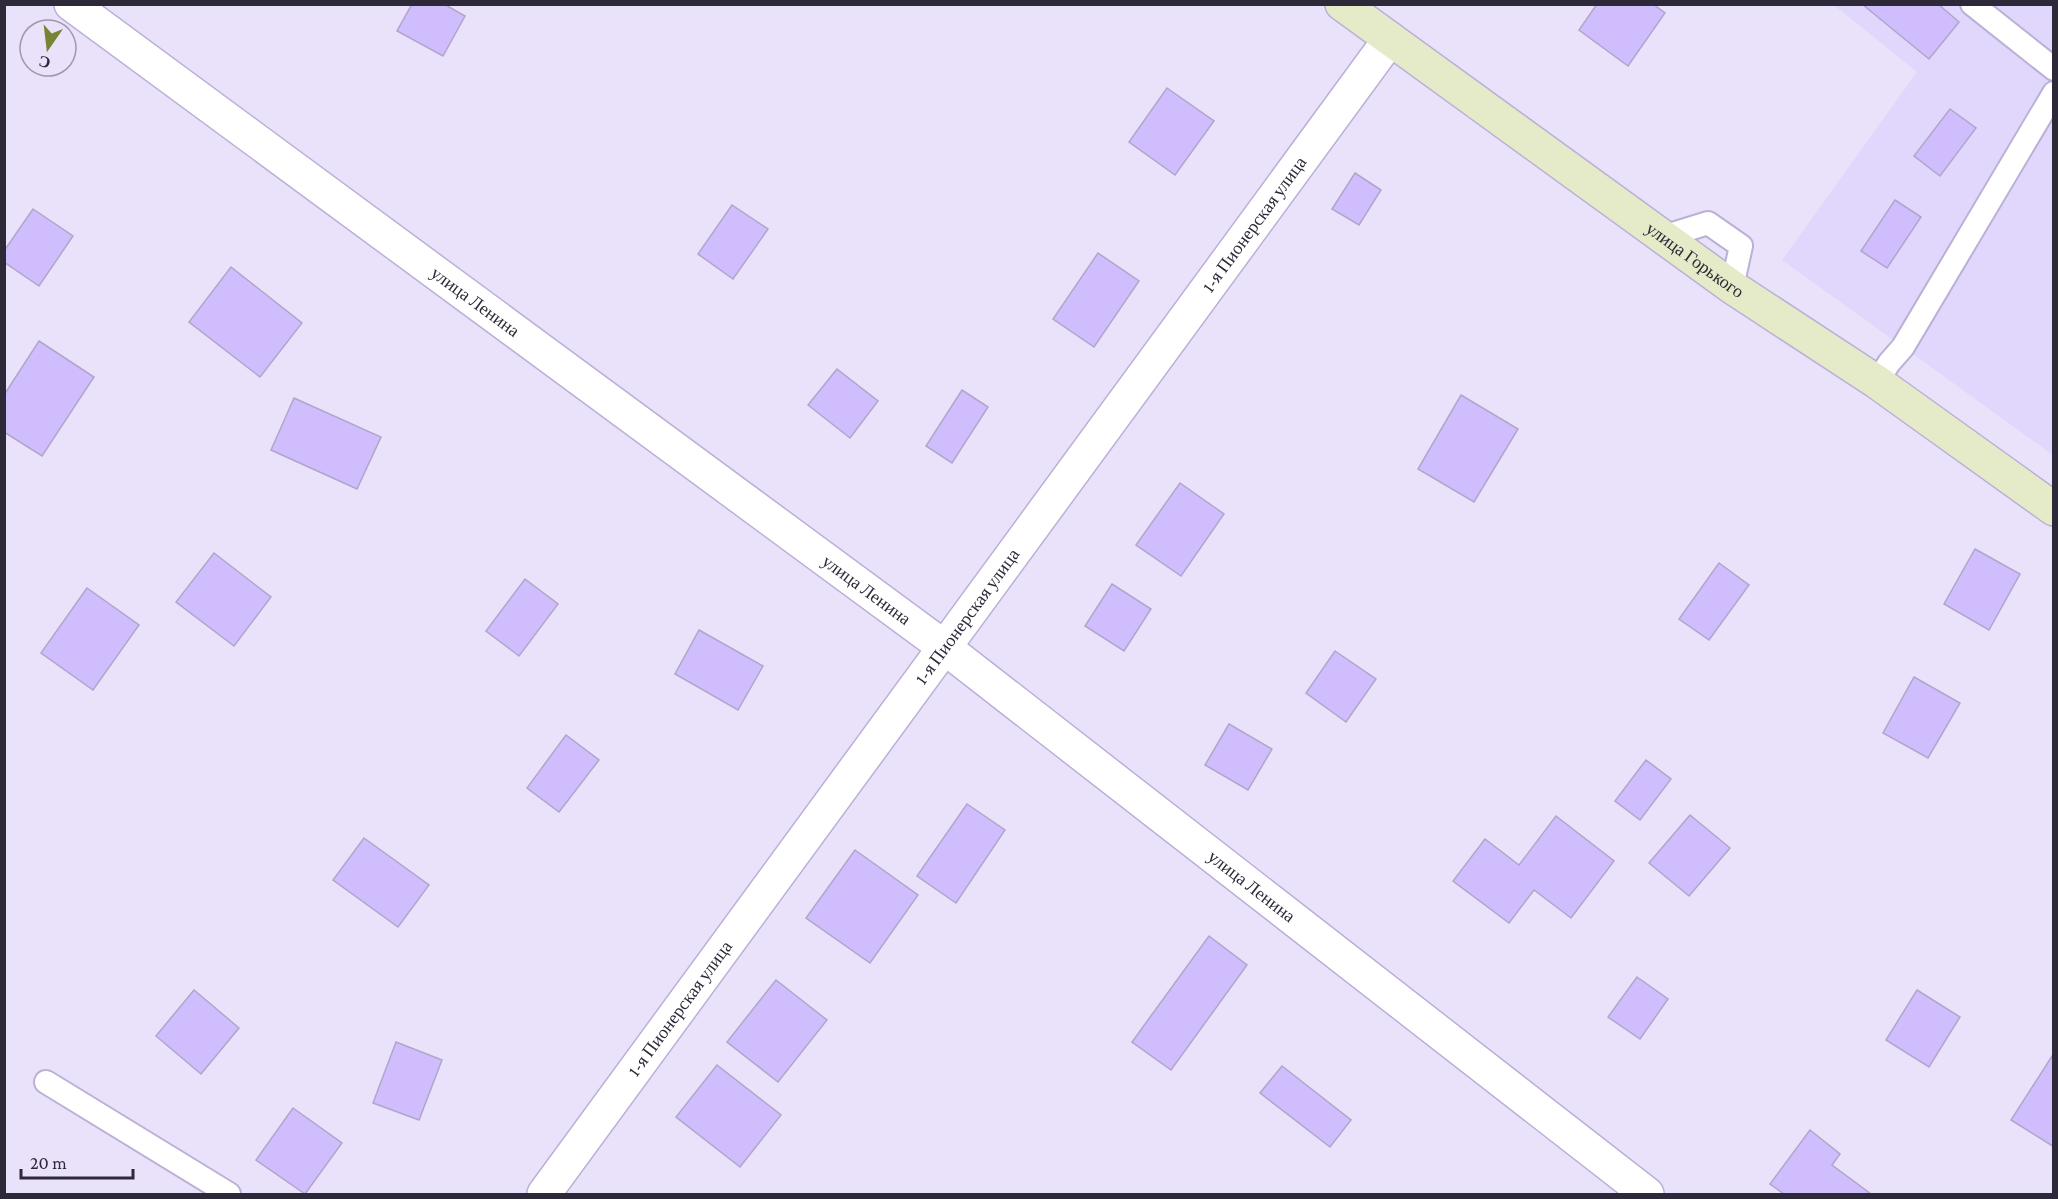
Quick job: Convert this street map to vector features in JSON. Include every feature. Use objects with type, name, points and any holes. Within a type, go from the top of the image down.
[{"type":"street","name":"улица Ленина","points":[[71,4],[944,647],[1647,1194]]},
{"type":"street","name":"улица Горького","points":[[1342,4],[1732,287],[1877,382],[2054,509]]},
{"type":"street","name":"1-я Пионерская улица","points":[[544,1194],[1390,39]]},
{"type":"lane","points":[[1972,4],[2054,69]]},
{"type":"lane","points":[[1877,382],[1903,346],[2054,93]]},
{"type":"lane","points":[[46,1082],[229,1194]]},
{"type":"shaded area","points":[[1834,5],[2053,5],[2053,455],[1782,260],[1917,72]]},
{"type":"building","points":[[412,4],[444,4],[465,16],[443,56],[397,31]]},
{"type":"building","points":[[1597,4],[1653,4],[1665,13],[1628,66],[1579,30]]},
{"type":"building","points":[[1862,4],[1938,4],[1959,22],[1929,59]]},
{"type":"building","points":[[1167,88],[1214,121],[1175,175],[1129,142]]},
{"type":"building","points":[[1950,109],[1976,128],[1940,176],[1914,156]]},
{"type":"building","points":[[1355,173],[1381,190],[1359,225],[1332,209]]},
{"type":"building","points":[[1895,200],[1921,217],[1887,268],[1861,251]]},
{"type":"building","points":[[732,205],[768,229],[733,279],[698,254]]},
{"type":"building","points":[[33,209],[73,236],[39,286],[4,262],[4,251]]},
{"type":"building","points":[[1098,253],[1139,281],[1094,347],[1053,319]]},
{"type":"building","points":[[231,267],[302,323],[260,377],[189,322]]},
{"type":"building","points":[[39,341],[94,377],[42,456],[4,432],[4,395]]},
{"type":"building","points":[[837,369],[878,401],[850,438],[808,405]]},
{"type":"building","points":[[962,390],[988,407],[952,463],[926,446]]},
{"type":"building","points":[[1461,395],[1518,429],[1474,502],[1418,469]]},
{"type":"building","points":[[294,398],[381,437],[357,489],[271,450]]},
{"type":"building","points":[[1180,483],[1224,514],[1181,576],[1136,545]]},
{"type":"building","points":[[1975,549],[2020,574],[1989,630],[1944,604]]},
{"type":"building","points":[[214,553],[271,597],[234,646],[176,602]]},
{"type":"building","points":[[1719,563],[1749,585],[1709,640],[1679,619]]},
{"type":"building","points":[[525,579],[558,604],[519,656],[486,631]]},
{"type":"building","points":[[1112,584],[1151,609],[1124,651],[1085,626]]},
{"type":"building","points":[[87,588],[139,625],[93,690],[41,653]]},
{"type":"building","points":[[699,630],[763,666],[738,710],[675,674]]},
{"type":"building","points":[[1335,651],[1376,679],[1346,722],[1306,693]]},
{"type":"building","points":[[1914,677],[1960,703],[1928,758],[1883,733]]},
{"type":"building","points":[[1229,724],[1272,749],[1248,790],[1205,765]]},
{"type":"building","points":[[566,735],[599,760],[559,812],[527,788]]},
{"type":"building","points":[[1646,760],[1671,779],[1640,820],[1615,801]]},
{"type":"building","points":[[967,804],[1005,830],[956,903],[917,876]]},
{"type":"building","points":[[1690,815],[1730,848],[1689,896],[1649,863]]},
{"type":"building","points":[[1556,816],[1614,861],[1571,918],[1534,890],[1509,923],[1453,881],[1485,839],[1519,865]]},
{"type":"building","points":[[364,838],[429,885],[398,927],[333,880]]},
{"type":"building","points":[[855,850],[918,895],[870,963],[806,918]]},
{"type":"building","points":[[1209,936],[1247,965],[1171,1070],[1132,1042]]},
{"type":"building","points":[[1637,977],[1668,999],[1640,1039],[1608,1017]]},
{"type":"building","points":[[776,980],[827,1020],[778,1082],[727,1042]]},
{"type":"building","points":[[194,990],[239,1028],[201,1074],[156,1036]]},
{"type":"building","points":[[1917,990],[1960,1017],[1929,1067],[1886,1040]]},
{"type":"building","points":[[396,1042],[442,1060],[419,1120],[373,1103]]},
{"type":"building","points":[[2054,1053],[2054,1147],[2011,1120]]},
{"type":"building","points":[[717,1065],[781,1115],[740,1167],[676,1117]]},
{"type":"building","points":[[1282,1066],[1351,1120],[1330,1147],[1260,1093]]},
{"type":"building","points":[[293,1108],[342,1143],[305,1194],[256,1160]]},
{"type":"building","points":[[1810,1130],[1840,1154],[1832,1165],[1871,1194],[1784,1194],[1770,1184]]}]
